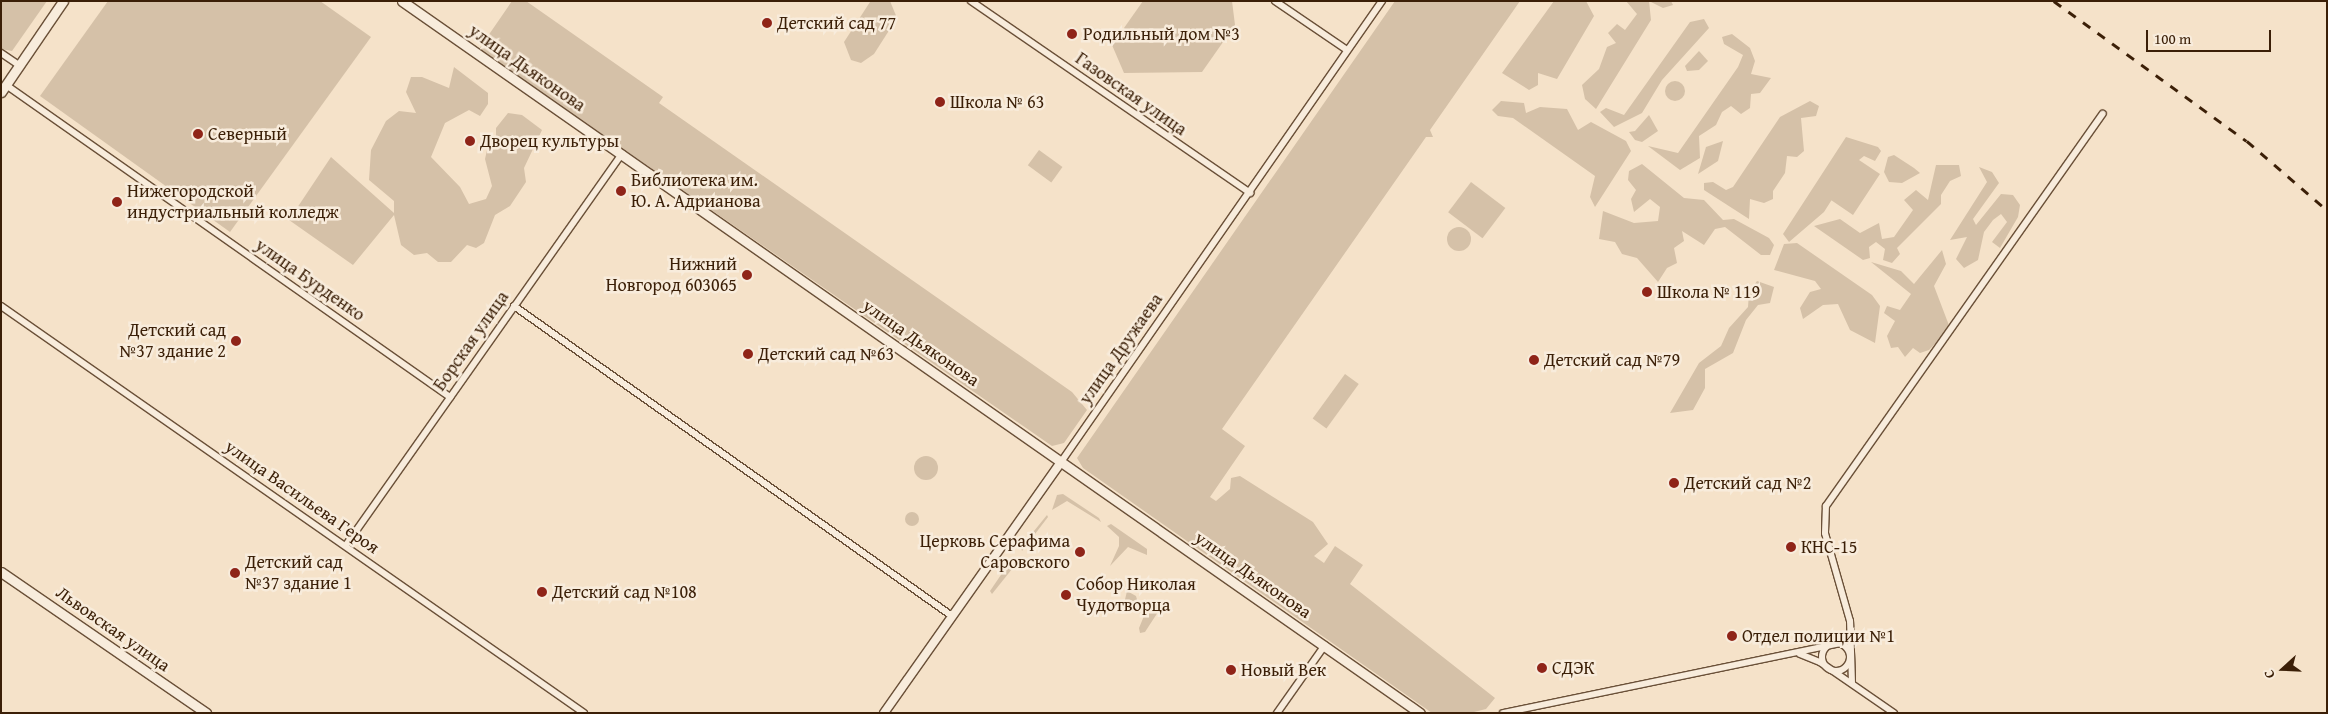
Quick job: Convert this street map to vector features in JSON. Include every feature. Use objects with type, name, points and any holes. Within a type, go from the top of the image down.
[{"type":"main road","points":[[3,88],[63,1]]},
{"type":"main road","name":"улица Дьяконова","points":[[402,1],[1420,713]]},
{"type":"main road","name":"Львовская улица","points":[[1,572],[206,713]]},
{"type":"street","name":"Газовская улица","points":[[971,1],[1250,193]]},
{"type":"street","points":[[1275,1],[1348,50]]},
{"type":"street","name":"улица Дружаева","points":[[884,713],[1250,193],[1382,1]]},
{"type":"street","points":[[1,53],[19,65]]},
{"type":"street","name":"улица Бурденко","points":[[3,88],[450,397]]},
{"type":"street","points":[[1852,683],[1845,599],[1825,533],[1826,506],[2103,114]]},
{"type":"street","name":"Борская улица","points":[[346,545],[622,154]]},
{"type":"street","name":"улица Васильева Героя","points":[[1,306],[346,545],[584,713]]},
{"type":"street","points":[[514,306],[952,616]]},
{"type":"street","points":[[1503,713],[1800,654],[1824,646],[1850,641]]},
{"type":"street","points":[[1839,644],[1850,651]]},
{"type":"street","points":[[1277,713],[1325,645]]},
{"type":"street","points":[[1824,646],[1824,665]]},
{"type":"street","points":[[1800,654],[1824,665],[1894,713]]},
{"type":"street","points":[[1835,672],[1843,671],[1851,661]]},
{"type":"shaded area","points":[[1,1],[47,1],[12,51],[1,49]]},
{"type":"shaded area","name":"Северный","points":[[108,1],[320,1],[371,37],[230,232],[40,96]]},
{"type":"shaded area","points":[[512,1],[526,1],[663,97],[659,103],[1072,392],[1087,410],[1064,443],[1052,446],[479,49]]},
{"type":"shaded area","points":[[890,1],[897,18],[874,54],[861,63],[851,60],[844,42],[870,2]]},
{"type":"shaded area","points":[[1143,1],[1232,1],[1235,25],[1202,72],[1124,73],[1112,45]]},
{"type":"shaded area","points":[[1395,1],[1520,1],[1430,130],[1433,137],[1426,137],[1222,429],[1245,446],[1210,497],[1216,501],[1230,489],[1231,478],[1240,476],[1313,522],[1328,544],[1314,556],[1324,563],[1335,546],[1363,565],[1350,584],[1495,698],[1486,709],[1470,713],[1432,713],[1083,468],[1077,458]]},
{"type":"shaded area","points":[[1554,1],[1586,1],[1594,16],[1557,79],[1538,73],[1538,85],[1529,90],[1502,73]]},
{"type":"shaded area","points":[[1626,1],[1649,1],[1651,20],[1596,109],[1585,99],[1582,85],[1599,69],[1607,47],[1616,43],[1608,33],[1617,24],[1625,30],[1637,14]]},
{"type":"shaded area","points":[[1649,1],[1671,1],[1673,5],[1663,8]]},
{"type":"shaded area","points":[[1704,19],[1709,28],[1662,80],[1642,113],[1614,127],[1600,112],[1606,108],[1624,115],[1690,22]]},
{"type":"shaded area","points":[[1732,34],[1750,48],[1755,61],[1751,74],[1771,78],[1760,93],[1751,94],[1750,108],[1741,114],[1731,106],[1722,112],[1716,125],[1699,136],[1700,158],[1680,170],[1648,146],[1678,153],[1738,67],[1743,55],[1724,44],[1722,37]]},
{"type":"shaded area","points":[[1699,51],[1708,61],[1699,70],[1687,71],[1685,66]]},
{"type":"shaded area","points":[[454,67],[488,93],[488,104],[480,116],[469,110],[445,123],[431,157],[460,187],[469,204],[486,199],[492,186],[485,159],[488,146],[496,143],[496,128],[508,113],[522,115],[542,130],[524,168],[526,182],[510,206],[495,215],[484,243],[476,248],[467,245],[451,262],[438,262],[427,253],[414,255],[401,245],[394,215],[353,265],[289,220],[331,157],[394,213],[394,201],[369,180],[371,150],[386,121],[399,111],[416,113],[406,92],[411,77],[422,77],[449,88]]},
{"type":"shaded area","points":[[1671,81],[1679,81],[1685,87],[1685,95],[1679,101],[1671,101],[1665,95],[1665,87]]},
{"type":"shaded area","points":[[1501,101],[1524,103],[1526,113],[1540,107],[1567,109],[1578,130],[1591,122],[1626,141],[1631,151],[1595,207],[1590,197],[1595,176],[1513,118],[1498,116],[1492,110]]},
{"type":"shaded area","points":[[1810,101],[1819,106],[1816,116],[1801,118],[1804,151],[1797,157],[1787,156],[1785,173],[1773,191],[1773,199],[1764,203],[1750,199],[1749,219],[1704,190],[1704,183],[1713,182],[1726,190],[1733,187],[1780,117]]},
{"type":"shaded area","points":[[1649,115],[1658,131],[1642,142],[1635,140],[1629,132],[1635,131]]},
{"type":"shaded area","points":[[1846,137],[1878,147],[1881,151],[1875,161],[1864,156],[1859,160],[1880,174],[1853,215],[1831,200],[1824,212],[1789,242],[1783,234]]},
{"type":"shaded area","points":[[1723,141],[1718,161],[1698,174],[1706,147]]},
{"type":"shaded area","points":[[1039,150],[1062,167],[1051,182],[1028,165]]},
{"type":"shaded area","points":[[1894,155],[1920,173],[1902,183],[1889,182],[1884,172],[1888,157]]},
{"type":"shaded area","points":[[1642,164],[1684,198],[1704,200],[1723,220],[1734,219],[1769,238],[1774,245],[1770,255],[1761,255],[1725,227],[1715,229],[1704,245],[1682,231],[1684,241],[1674,248],[1677,263],[1667,268],[1658,282],[1637,258],[1622,254],[1615,242],[1599,239],[1603,211],[1634,223],[1658,221],[1660,207],[1650,199],[1634,212],[1631,199],[1636,190],[1628,180],[1629,171]]},
{"type":"shaded area","points":[[1936,165],[1959,165],[1961,176],[1950,181],[1941,195],[1941,204],[1897,248],[1900,254],[1892,263],[1883,260],[1885,249],[1876,242],[1869,247],[1870,258],[1863,260],[1814,226],[1840,219],[1860,233],[1879,223],[1882,239],[1894,237],[1913,210],[1904,200],[1916,190],[1928,200]]},
{"type":"shaded area","points":[[1979,167],[1992,172],[1999,183],[1973,219],[1976,225],[2001,194],[2013,195],[2020,205],[2018,217],[2000,248],[1992,242],[2007,222],[2001,214],[1993,220],[1984,232],[1978,260],[1964,268],[1956,259],[1967,237],[1950,240],[1987,182]]},
{"type":"shaded area","points":[[1471,182],[1505,208],[1482,238],[1448,212]]},
{"type":"shaded area","points":[[1459,227],[1468,230],[1471,239],[1468,248],[1459,251],[1450,248],[1447,239],[1450,230]]},
{"type":"shaded area","points":[[1797,243],[1872,295],[1880,306],[1875,343],[1850,330],[1838,304],[1823,305],[1803,319],[1800,308],[1810,292],[1821,289],[1815,281],[1774,270],[1784,244]]},
{"type":"shaded area","points":[[1942,250],[1946,264],[1934,286],[1950,328],[1929,350],[1920,353],[1913,348],[1905,357],[1898,347],[1891,348],[1887,336],[1895,321],[1884,313],[1887,306],[1900,310],[1911,294],[1871,262],[1901,271],[1914,284]]},
{"type":"shaded area","points":[[1757,281],[1774,287],[1770,303],[1758,305],[1746,320],[1733,353],[1705,369],[1705,388],[1693,410],[1670,413],[1699,363],[1721,346],[1729,328],[1748,307],[1749,293]]},
{"type":"shaded area","points":[[1345,374],[1359,384],[1326,428],[1313,418]]},
{"type":"shaded area","points":[[926,456],[934,460],[938,468],[934,476],[926,480],[918,476],[914,468],[918,460]]},
{"type":"shaded area","points":[[1063,494],[1099,518],[1101,522],[1067,501],[1052,510],[1057,495]]},
{"type":"shaded area","points":[[909,512],[915,512],[919,519],[915,526],[909,526],[905,522],[905,516]]},
{"type":"shaded area","points":[[1047,515],[1048,517],[1022,551],[1021,547]]},
{"type":"shaded area","points":[[1111,524],[1147,549],[1147,555],[1128,547],[1110,566],[1119,546],[1119,537],[1107,526]]},
{"type":"shaded area","points":[[1007,566],[1012,569],[992,594],[990,591]]},
{"type":"shaded area","points":[[1127,591],[1136,596],[1138,603],[1149,601],[1157,606],[1158,612],[1145,632],[1140,633],[1139,628],[1144,616],[1124,604]]},
{"type":"railway","points":[[2054,1],[2247,141],[2327,210]]},
{"type":"place","name":"Детский сад 77","points":[[767,23]]},
{"type":"place","name":"Родильный дом №3","points":[[1072,34]]},
{"type":"place","name":"Школа № 63","points":[[940,102]]},
{"type":"place","name":"Северный","points":[[198,134]]},
{"type":"place","name":"Дворец культуры","points":[[470,141]]},
{"type":"place","name":"Библиотека им. Ю. А. Адрианова","points":[[621,191]]},
{"type":"place","name":"Нижегородской индустриальный колледж","points":[[117,202]]},
{"type":"place","name":"Нижний Новгород 603065","points":[[747,275]]},
{"type":"place","name":"Школа № 119","points":[[1647,292]]},
{"type":"place","name":"Детский сад №37 здание 2","points":[[236,341]]},
{"type":"place","name":"Детский сад №63","points":[[748,354]]},
{"type":"place","name":"Детский сад №79","points":[[1534,360]]},
{"type":"place","name":"Детский сад №2","points":[[1674,483]]},
{"type":"place","name":"КНС-15","points":[[1791,547]]},
{"type":"place","name":"Церковь Серафима Саровского","points":[[1080,552]]},
{"type":"place","name":"Детский сад №37 здание 1","points":[[235,573]]},
{"type":"place","name":"Детский сад №108","points":[[542,592]]},
{"type":"place","name":"Собор Николая Чудотворца","points":[[1066,595]]},
{"type":"place","name":"Отдел полиции №1","points":[[1732,636]]},
{"type":"place","name":"СДЭК","points":[[1542,668]]},
{"type":"place","name":"Новый Век","points":[[1231,670]]}]
